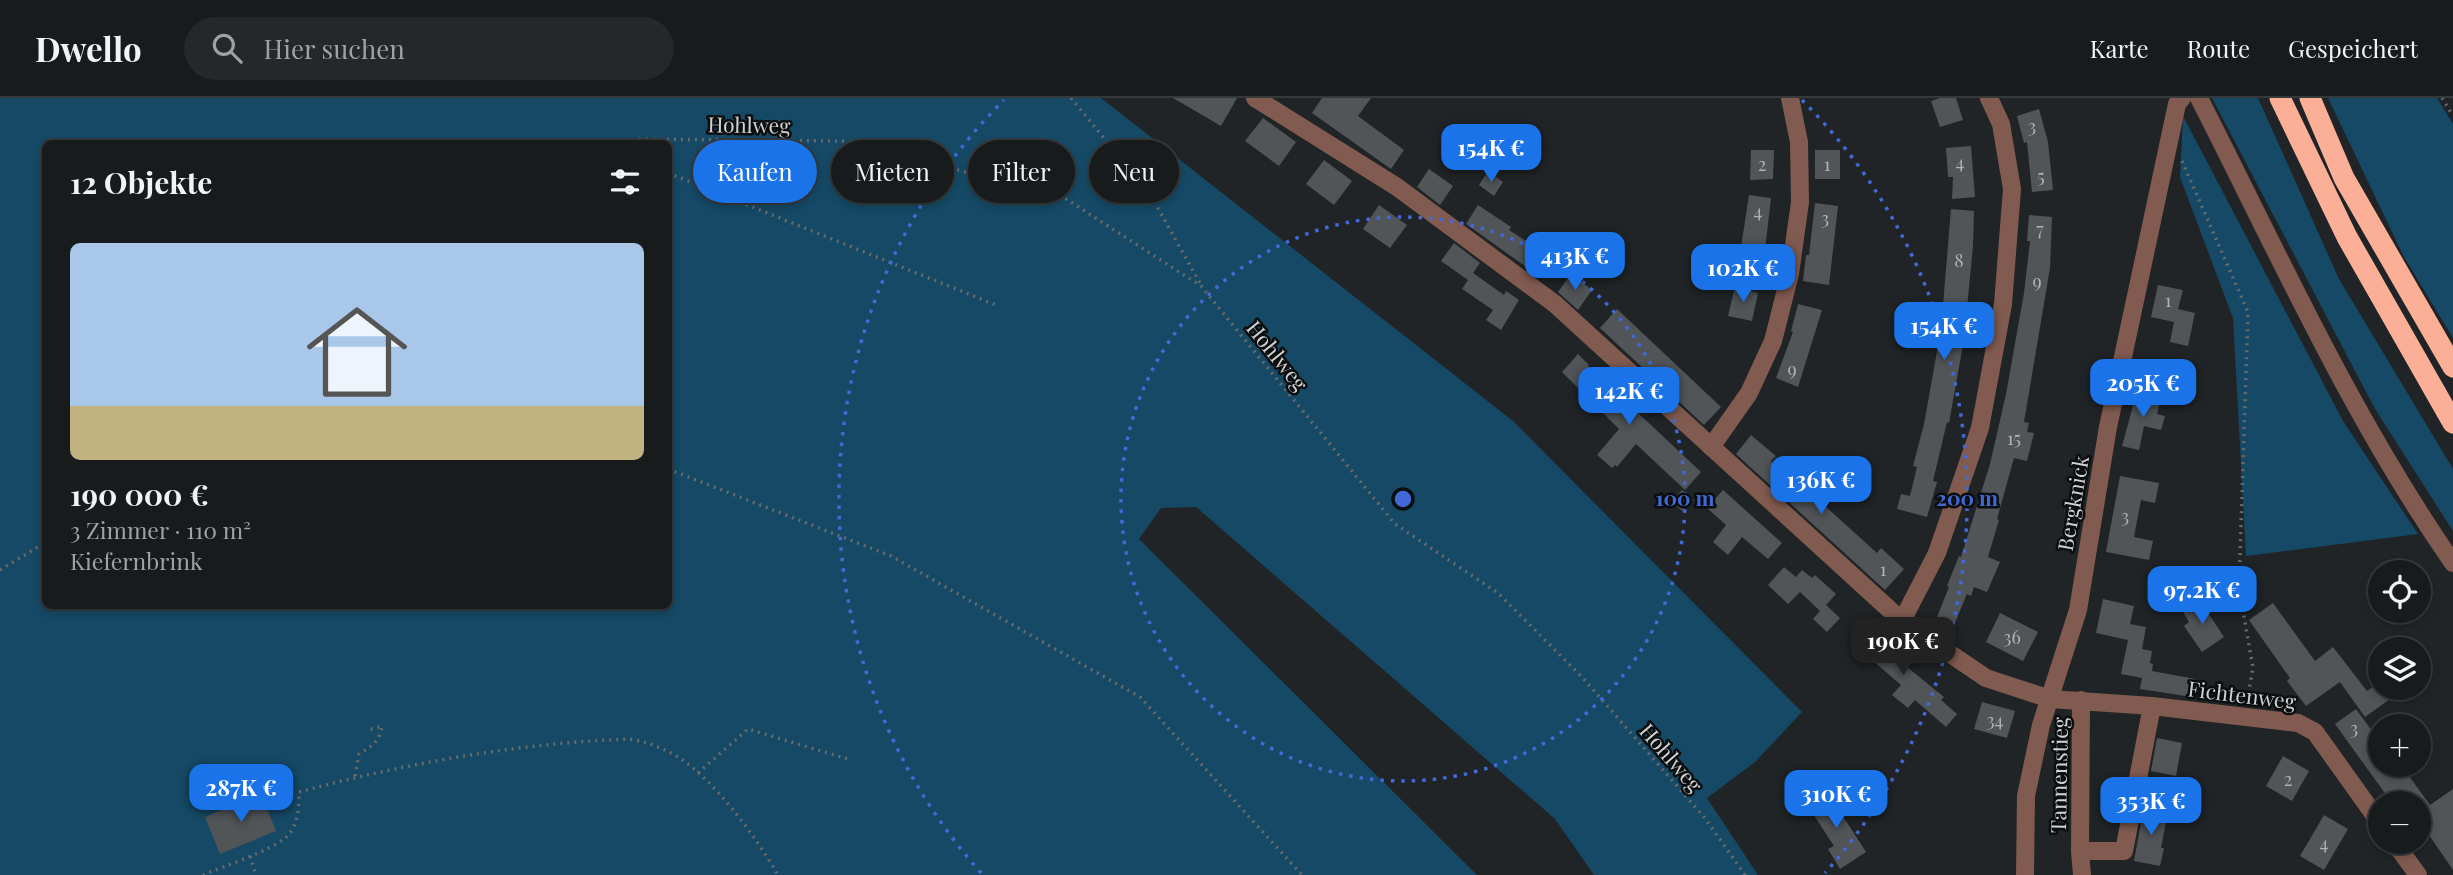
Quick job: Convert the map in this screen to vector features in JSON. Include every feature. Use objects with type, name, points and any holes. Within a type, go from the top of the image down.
[{"type":"highway","points":[[2280,98],[2347,237],[2453,423]]},
{"type":"highway","points":[[2310,98],[2344,178],[2453,367]]},
{"type":"street","name":"Fichtenweg","points":[[1255,98],[1397,187],[1555,304],[1902,621],[1986,678],[2050,699],[2152,706],[2298,723],[2315,732],[2368,806]]},
{"type":"street","points":[[1711,447],[1749,393],[1773,341],[1790,274],[1800,202],[1798,142],[1790,98]]},
{"type":"street","points":[[1902,621],[1937,553],[1980,428],[2003,304],[2012,189],[2001,124],[1989,98]]},
{"type":"street","name":"Bergknick","points":[[2025,875],[2026,796],[2041,724],[2078,610],[2108,427],[2178,104],[2182,98]]},
{"type":"street","points":[[2199,98],[2346,387],[2429,529],[2453,563]]},
{"type":"street","name":"Tannenstieg","points":[[2081,700],[2082,875]]},
{"type":"street","name":"Tannenstieg","points":[[2080,851],[2124,850],[2152,706]]},
{"type":"street","points":[[2402,854],[2417,875]]},
{"type":"path","points":[[1071,98],[1150,194],[1201,286]]},
{"type":"path","points":[[2442,98],[2453,116]]},
{"type":"path","name":"Hohlweg","points":[[638,140],[845,141],[1063,197],[1201,286],[1395,524],[1499,593],[1508,602],[1592,688],[1704,817],[1745,875]]},
{"type":"path","points":[[2169,145],[2185,165],[2248,312],[2239,588],[2253,668],[2245,717]]},
{"type":"path","points":[[672,175],[996,305]]},
{"type":"path","points":[[672,471],[891,556],[1140,697],[1302,875]]},
{"type":"path","points":[[0,570],[42,544]]},
{"type":"path","points":[[355,777],[359,754],[374,745],[381,735],[382,726],[369,727]]},
{"type":"path","points":[[698,773],[748,729],[848,759]]},
{"type":"path","points":[[203,875],[286,838],[295,825],[299,792],[355,777],[482,753],[630,739],[653,744],[674,754],[698,773],[736,815],[778,875]]},
{"type":"path","points":[[250,856],[256,875]]},
{"type":"shaded area","points":[[0,98],[1101,98],[1155,140],[1089,140],[1089,203],[1179,203],[1179,159],[1513,421],[1802,712],[1755,762],[1707,798],[1758,875],[1594,875],[1555,819],[1196,507],[1161,508],[1139,539],[1477,875],[0,875]]},
{"type":"shaded area","points":[[2212,98],[2258,98],[2339,279],[2453,469],[2453,531],[2375,409]]},
{"type":"shaded area","points":[[2328,98],[2437,98],[2453,124],[2453,338],[2404,257]]},
{"type":"shaded area","points":[[2183,116],[2343,421],[2418,534],[2246,556],[2233,318],[2180,177]]},
{"type":"building","points":[[1173,98],[1237,98],[1221,126]]},
{"type":"building","points":[[1322,98],[1371,98],[1358,116],[1404,150],[1391,169],[1312,113]]},
{"type":"building","points":[[1956,98],[1963,120],[1940,127],[1931,101]]},
{"type":"building","points":[[2039,109],[2048,142],[2053,190],[2032,192],[2027,142],[2024,143],[2017,116]]},
{"type":"building","points":[[1263,118],[1296,142],[1279,166],[1245,141]]},
{"type":"building","points":[[1971,146],[1975,197],[1952,199],[1953,177],[1948,177],[1946,148]]},
{"type":"building","points":[[1751,150],[1774,150],[1773,179],[1750,180]]},
{"type":"building","points":[[1815,150],[1840,150],[1840,179],[1815,179]]},
{"type":"building","points":[[1324,160],[1352,181],[1334,205],[1306,184]]},
{"type":"building","points":[[1429,169],[1453,186],[1440,205],[1417,187]]},
{"type":"building","points":[[1488,171],[1503,182],[1494,196],[1479,185]]},
{"type":"building","points":[[1749,195],[1771,198],[1762,276],[1737,273]]},
{"type":"building","points":[[1815,203],[1838,206],[1829,285],[1803,281]]},
{"type":"building","points":[[1379,205],[1407,225],[1390,248],[1363,229]]},
{"type":"building","points":[[1478,205],[1511,227],[1509,230],[1548,255],[1536,274],[1466,224]]},
{"type":"building","points":[[1951,209],[1974,211],[1973,246],[1964,339],[1949,423],[1947,422],[1933,481],[1937,482],[1927,517],[1897,509],[1901,494],[1910,496],[1917,467],[1913,466],[1924,424],[1941,329]]},
{"type":"building","points":[[2029,215],[2052,217],[2050,268],[2024,422],[2029,423],[2027,432],[2034,433],[2027,461],[2014,458],[1997,519],[1999,520],[1988,557],[2000,562],[1987,592],[1974,587],[1971,596],[1967,594],[1954,625],[1937,617],[1959,556],[1961,557],[1990,464],[2024,293],[2030,241],[2027,241]]},
{"type":"building","points":[[1581,240],[1595,250],[1584,265],[1570,255]]},
{"type":"building","points":[[1454,243],[1480,263],[1473,273],[1504,295],[1506,291],[1519,300],[1501,330],[1486,320],[1493,310],[1462,289],[1468,280],[1441,261]]},
{"type":"building","points":[[1571,274],[1592,290],[1578,310],[1558,292]]},
{"type":"building","points":[[2158,285],[2183,290],[2178,309],[2195,313],[2188,346],[2170,342],[2174,322],[2151,317]]},
{"type":"building","points":[[1735,287],[1758,293],[1752,321],[1728,316]]},
{"type":"building","points":[[1798,304],[1822,310],[1798,387],[1776,378],[1793,332],[1791,331]]},
{"type":"building","points":[[1617,309],[1721,407],[1704,425],[1600,328]]},
{"type":"building","points":[[1578,354],[1701,472],[1685,490],[1636,444],[1617,467],[1615,465],[1612,468],[1597,455],[1619,429],[1562,372]]},
{"type":"building","points":[[2137,391],[2161,397],[2157,414],[2165,416],[2161,430],[2144,426],[2139,450],[2122,446]]},
{"type":"building","points":[[1751,435],[1776,456],[1771,461],[1823,508],[1825,506],[1877,553],[1881,548],[1904,569],[1885,590],[1736,454]]},
{"type":"building","points":[[2120,476],[2159,483],[2155,503],[2141,500],[2134,537],[2153,541],[2149,560],[2106,552]]},
{"type":"building","points":[[1682,490],[1693,500],[1682,511],[1671,501]]},
{"type":"building","points":[[1723,490],[1782,543],[1768,559],[1742,537],[1728,555],[1713,542],[1726,525],[1707,508]]},
{"type":"building","points":[[1784,567],[1796,577],[1802,570],[1812,578],[1815,575],[1836,594],[1826,605],[1840,618],[1827,632],[1813,619],[1820,611],[1800,592],[1788,604],[1768,585]]},
{"type":"building","points":[[2103,599],[2134,606],[2130,624],[2146,627],[2142,649],[2152,651],[2152,671],[2195,679],[2192,697],[2140,689],[2142,678],[2121,674],[2128,640],[2096,633]]},
{"type":"building","points":[[2199,599],[2224,637],[2202,652],[2184,626],[2189,622],[2182,610]]},
{"type":"building","points":[[2273,603],[2315,661],[2333,647],[2368,690],[2368,700],[2389,700],[2365,717],[2340,682],[2306,706],[2287,681],[2290,678],[2249,620]]},
{"type":"building","points":[[2000,613],[2038,632],[2023,661],[1986,642]]},
{"type":"building","points":[[1867,624],[1890,646],[1886,650],[1944,697],[1941,700],[1957,714],[1946,727],[1915,700],[1908,708],[1892,695],[1901,685],[1850,641]]},
{"type":"building","points":[[1982,702],[2015,711],[2007,738],[1974,729]]},
{"type":"building","points":[[2356,709],[2368,726],[2368,770],[2335,724]]},
{"type":"building","points":[[2157,738],[2182,743],[2176,776],[2151,771]]},
{"type":"building","points":[[2283,756],[2309,771],[2292,801],[2266,786]]},
{"type":"building","points":[[2373,777],[2410,777],[2420,791],[2383,791]]},
{"type":"building","points":[[2453,789],[2453,870],[2431,838],[2431,804]]},
{"type":"building","points":[[1826,790],[1866,852],[1840,869],[1828,849],[1834,846],[1806,803]]},
{"type":"building","points":[[261,794],[276,831],[220,854],[205,817]]},
{"type":"building","points":[[2144,806],[2168,811],[2160,866],[2134,861]]},
{"type":"building","points":[[2324,815],[2348,829],[2324,870],[2300,856]]}]
